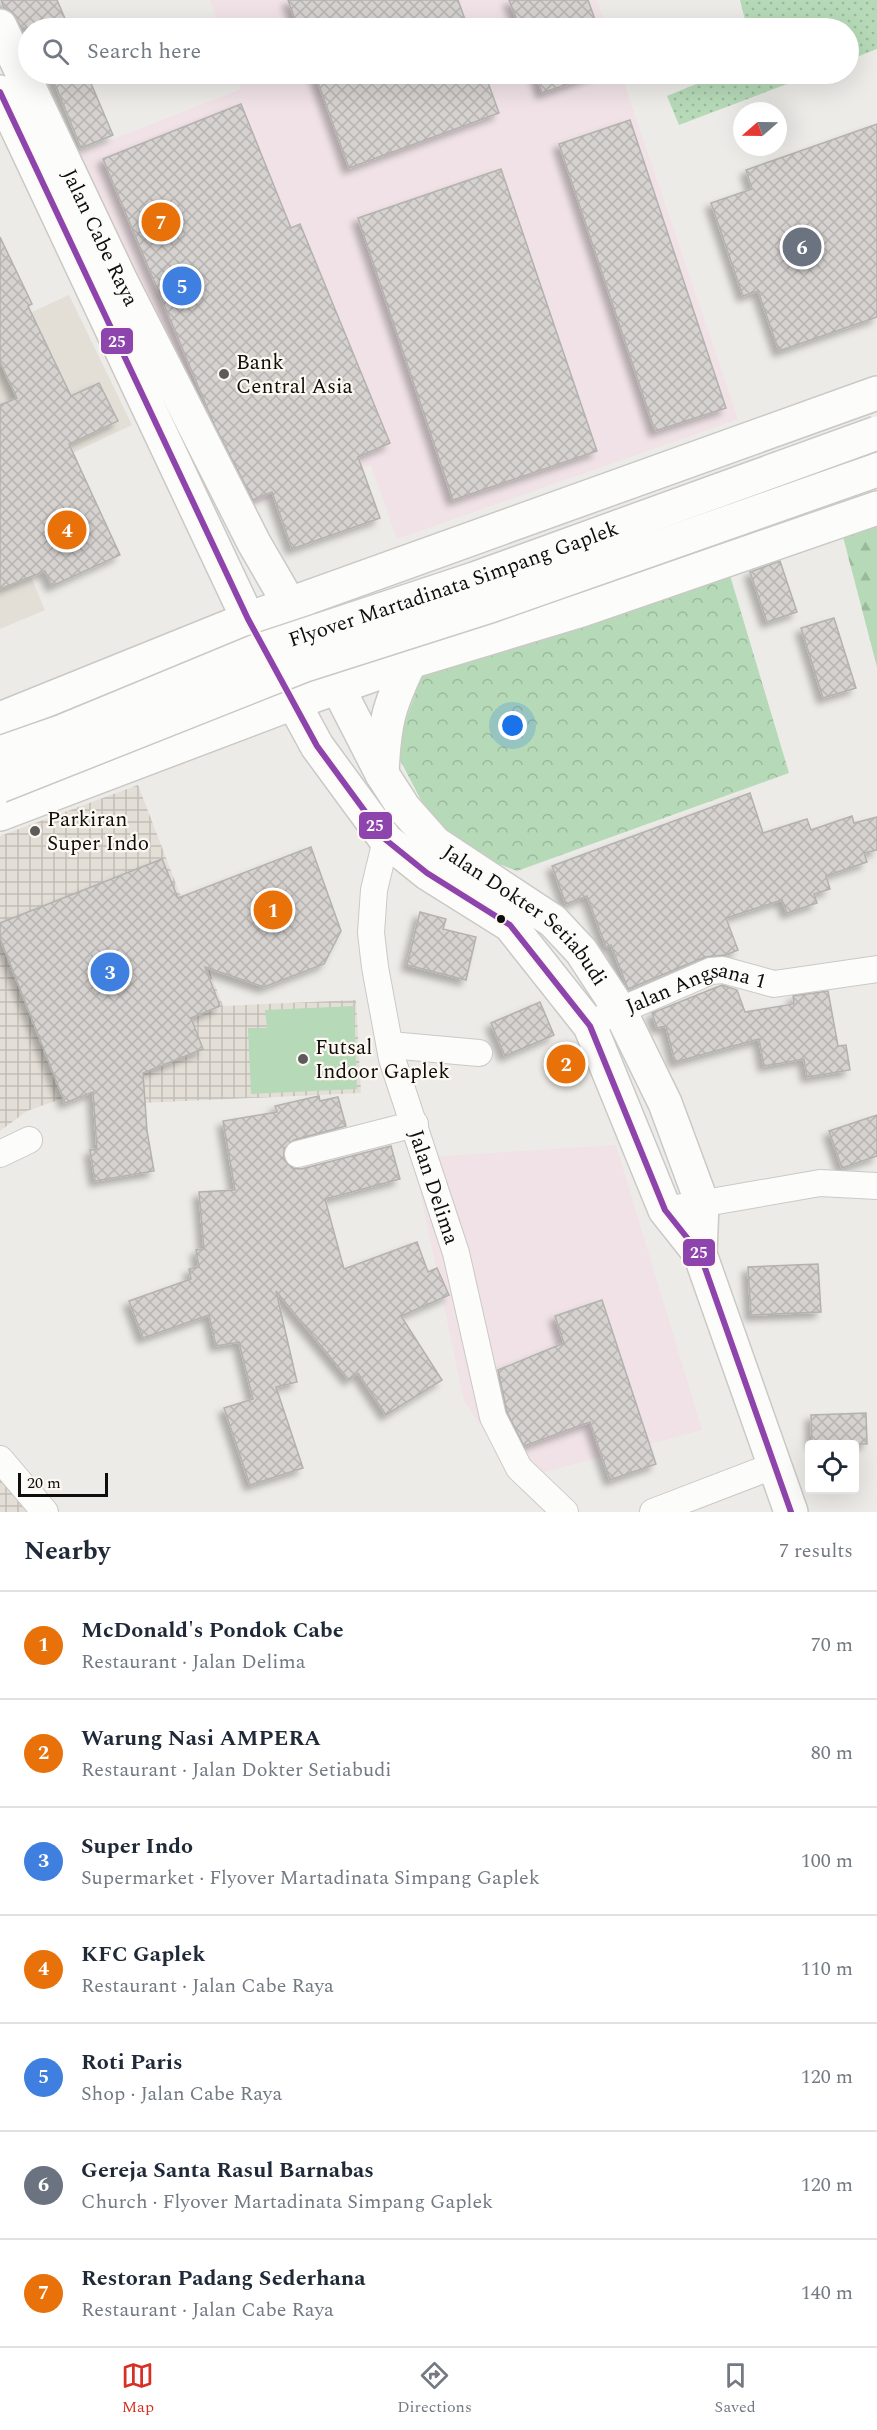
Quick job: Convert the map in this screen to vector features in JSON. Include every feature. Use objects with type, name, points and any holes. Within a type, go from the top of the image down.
[{"type":"main road","name":"Jalan Cabe Raya","points":[[0,27],[18,65]]},
{"type":"main road","name":"Jalan Cabe Raya","points":[[27,84],[121,281],[254,543],[290,604]]},
{"type":"main road","name":"Jalan Cabe Raya","points":[[0,92],[248,619]]},
{"type":"main road","points":[[0,719],[248,619],[382,569],[877,393]]},
{"type":"main road","name":"Flyover Martadinata Simpang Gaplek","points":[[0,753],[63,731],[254,652],[474,579],[877,433]]},
{"type":"main road","name":"Flyover Martadinata Simpang Gaplek","points":[[0,786],[305,665],[494,605],[877,470]]},
{"type":"main road","points":[[0,814],[410,662],[582,610],[877,508]]},
{"type":"main road","points":[[382,569],[381,602],[388,623],[410,662]]},
{"type":"main road","name":"Jalan Dokter Setiabudi","points":[[290,604],[338,688],[382,774],[404,808],[435,843],[553,921],[581,951],[619,1009],[664,1103],[702,1203],[700,1254]]},
{"type":"main road","name":"Jalan Dokter Setiabudi","points":[[248,619],[292,704],[318,746],[386,840],[426,873],[510,925],[590,1026],[665,1210],[700,1254],[791,1512]]},
{"type":"main road","points":[[171,650],[187,658],[198,668],[206,690],[208,708],[202,738]]},
{"type":"main road","points":[[382,774],[385,727],[391,702],[410,662]]},
{"type":"street","name":"Jalan Delima","points":[[386,840],[374,890],[371,933],[390,1044],[456,1253],[493,1417],[519,1468],[565,1512]]},
{"type":"street","name":"Jalan Angsana 1","points":[[590,1026],[619,1009],[711,971],[723,970],[762,983],[774,984],[877,969]]},
{"type":"street","points":[[390,1044],[479,1053]]},
{"type":"street","points":[[298,1154],[415,1124]]},
{"type":"street","points":[[0,1154],[29,1140]]},
{"type":"street","points":[[665,1210],[820,1183],[877,1186]]},
{"type":"street","points":[[0,1459],[45,1512]]},
{"type":"street","points":[[653,1512],[773,1466]]},
{"type":"shaded area","points":[[210,0],[597,0],[603,18],[216,18]]},
{"type":"shaded area","points":[[239,84],[624,84],[738,419],[397,539],[371,465],[237,510],[65,158],[241,89]]},
{"type":"shaded area","points":[[69,295],[132,425],[0,487],[0,327]]},
{"type":"shaded area","points":[[0,503],[45,610],[0,629]]},
{"type":"shaded area","points":[[138,785],[223,1006],[356,1000],[361,1093],[120,1104],[137,1072],[27,1111],[0,1131],[0,836]]},
{"type":"shaded area","points":[[616,1145],[702,1430],[518,1479],[464,1401],[413,1158]]},
{"type":"shaded area","points":[[0,1473],[34,1512],[0,1512]]},
{"type":"green space","points":[[740,0],[877,0],[877,49],[859,56],[859,18],[744,18]]},
{"type":"green space","points":[[696,84],[787,84],[739,102],[733,102],[733,104],[679,125],[667,96]]},
{"type":"green space","points":[[877,520],[877,667],[842,533]]},
{"type":"green space","points":[[729,572],[789,773],[517,871],[475,855],[434,825],[399,758],[401,733],[422,675]]},
{"type":"green space","name":"Futsal Indoor Gaplek","points":[[354,1006],[357,1089],[251,1094],[248,1028],[267,1028],[265,1010]]},
{"type":"building","points":[[1,0],[57,0],[65,18],[18,18],[18,22],[11,11],[4,8]]},
{"type":"building","points":[[288,0],[458,0],[464,18],[294,18]]},
{"type":"building","points":[[509,0],[588,0],[594,18],[516,18]]},
{"type":"building","points":[[55,84],[91,84],[113,135],[81,148]]},
{"type":"building","points":[[319,84],[489,84],[499,113],[349,168]]},
{"type":"building","points":[[539,84],[568,84],[542,93]]},
{"type":"building","points":[[241,104],[291,228],[300,224],[390,443],[358,457],[380,518],[292,549],[272,492],[253,500],[214,424],[103,159]]},
{"type":"building","points":[[630,120],[726,408],[655,431],[559,144]]},
{"type":"building","points":[[877,124],[877,317],[779,351],[758,291],[743,296],[711,203],[752,189],[746,170]]},
{"type":"building","points":[[501,169],[597,451],[453,500],[358,218]]},
{"type":"building","points":[[0,237],[32,304],[28,306],[71,396],[99,383],[118,421],[69,444],[120,555],[52,586],[45,571],[0,589],[0,405],[17,398],[0,362]]},
{"type":"building","points":[[780,561],[797,612],[767,622],[750,572]]},
{"type":"building","points":[[834,618],[856,688],[823,698],[801,628]]},
{"type":"building","points":[[750,793],[763,833],[807,819],[811,830],[852,816],[854,823],[877,817],[877,850],[864,853],[867,862],[826,876],[830,889],[814,894],[817,903],[787,913],[782,900],[726,918],[738,950],[726,955],[705,957],[628,989],[611,945],[606,947],[587,896],[566,904],[552,866]]},
{"type":"building","points":[[311,847],[341,931],[324,964],[264,987],[205,967],[220,1006],[191,1018],[203,1049],[143,1073],[147,1131],[154,1171],[95,1181],[90,1150],[97,1149],[93,1092],[65,1103],[0,938],[0,923],[162,859],[178,898]]},
{"type":"building","points":[[420,912],[446,919],[443,929],[476,937],[466,980],[407,965]]},
{"type":"building","points":[[722,985],[737,990],[745,1012],[794,1004],[793,996],[828,991],[838,1046],[846,1045],[850,1070],[807,1077],[804,1059],[764,1066],[759,1039],[675,1062],[666,1026],[657,1028],[652,1013]]},
{"type":"building","points":[[540,1002],[554,1035],[505,1056],[491,1023]]},
{"type":"building","points":[[319,1096],[320,1101],[338,1097],[346,1126],[294,1140],[284,1149],[284,1158],[293,1168],[301,1169],[391,1146],[400,1179],[325,1199],[344,1269],[417,1242],[428,1272],[437,1268],[449,1295],[401,1316],[442,1380],[386,1415],[358,1373],[349,1380],[276,1291],[297,1382],[276,1387],[303,1468],[250,1485],[224,1408],[253,1399],[239,1342],[216,1346],[209,1315],[143,1338],[129,1301],[191,1279],[189,1269],[199,1267],[196,1250],[204,1249],[199,1192],[235,1190],[223,1121],[277,1112],[275,1106]]},
{"type":"building","points":[[877,1115],[877,1156],[842,1168],[829,1131]]},
{"type":"building","points":[[818,1264],[821,1312],[751,1315],[748,1267]]},
{"type":"building","points":[[602,1300],[656,1464],[610,1480],[590,1422],[524,1446],[507,1412],[498,1370],[564,1343],[555,1316]]},
{"type":"building","points":[[866,1413],[867,1444],[859,1444],[859,1440],[812,1440],[811,1415]]},
{"type":"transit line","name":"25","points":[[0,92],[248,619],[317,746],[386,840],[427,873],[510,925],[590,1026],[665,1210],[700,1254],[791,1512]]},
{"type":"place","name":"Restoran Padang Sederhana","points":[[161,222]]},
{"type":"place","name":"Gereja Santa Rasul Barnabas","points":[[802,247]]},
{"type":"place","name":"Roti Paris","points":[[182,286]]},
{"type":"place","name":"Bank Central Asia","points":[[224,374]]},
{"type":"place","name":"KFC Gaplek","points":[[67,530]]},
{"type":"place","name":"Parkiran Super Indo","points":[[35,831]]},
{"type":"place","name":"McDonald's Pondok Cabe","points":[[273,910]]},
{"type":"place","name":"Super Indo","points":[[110,972]]},
{"type":"place","name":"Futsal Indoor Gaplek","points":[[303,1059]]},
{"type":"place","name":"Warung Nasi AMPERA","points":[[566,1064]]}]
